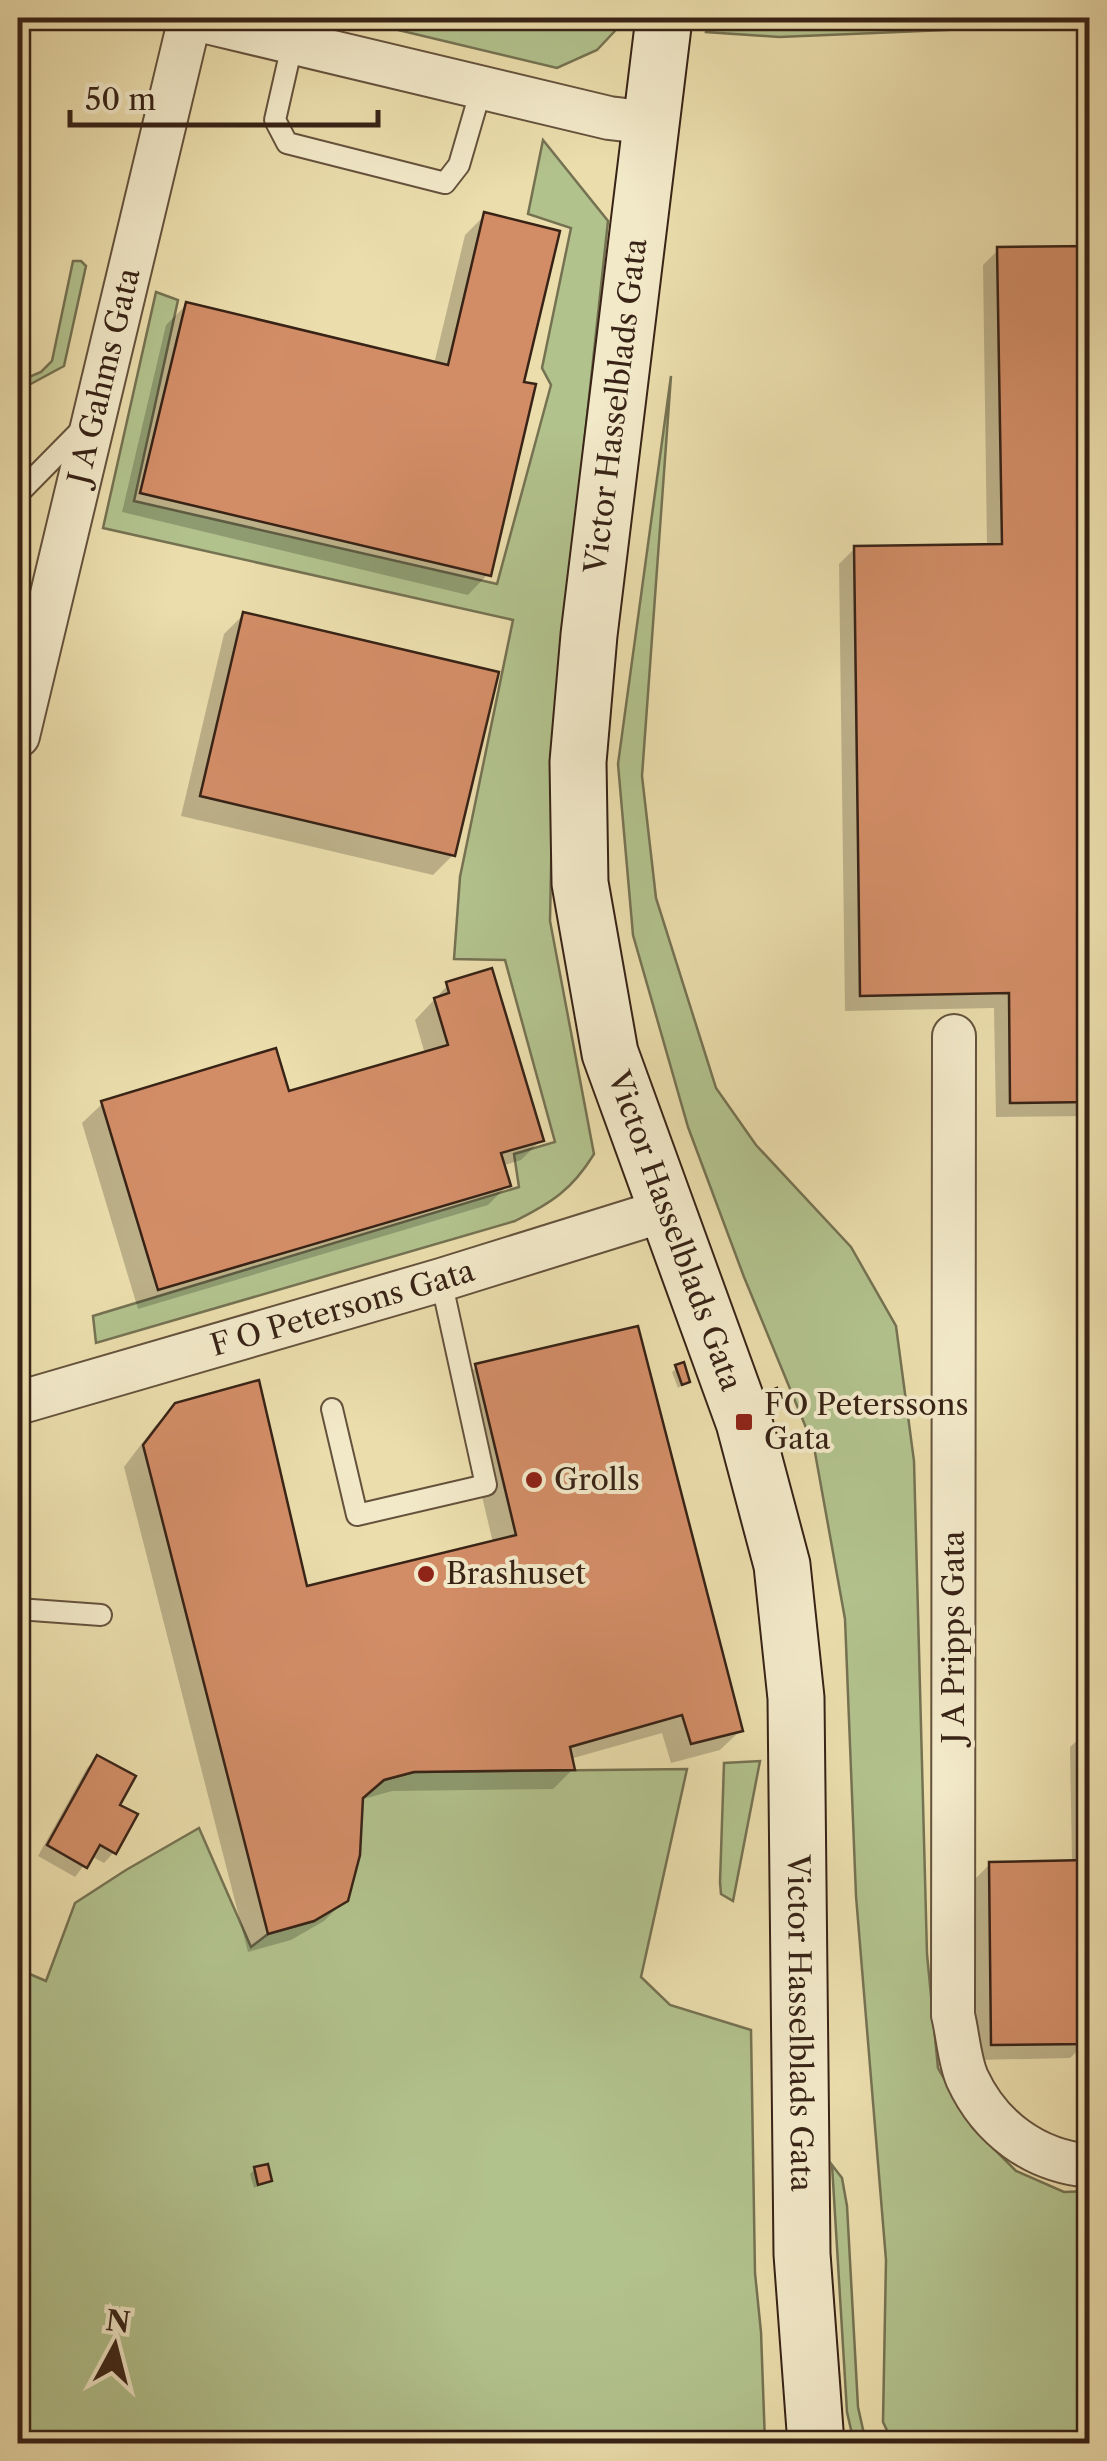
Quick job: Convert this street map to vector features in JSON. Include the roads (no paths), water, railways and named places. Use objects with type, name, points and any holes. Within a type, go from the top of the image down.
[{"type":"street","points":[[190,18],[610,118],[650,123]]},
{"type":"street","name":"J A Gahms Gata","points":[[18,736],[190,18]]},
{"type":"street","name":"Victor Hasselblads Gata","points":[[664,18],[588,634],[578,779],[580,883],[610,1053],[718,1346],[767,1502],[782,1565],[796,1698],[802,2254],[816,2444]]},
{"type":"street","name":"J A Pripps Gata","points":[[954,1036],[954,2015],[966,2076],[990,2116],[1020,2144],[1069,2164],[1090,2166]]},
{"type":"street","name":"F O Petersons Gata","points":[[18,1403],[666,1210]]},
{"type":"lane","points":[[294,41],[274,120],[286,143],[444,183],[458,165],[482,86]]},
{"type":"lane","points":[[18,494],[94,416]]},
{"type":"lane","points":[[332,1410],[357,1516],[486,1485],[441,1280]]},
{"type":"lane","points":[[18,1609],[101,1615]]},
{"type":"place","name":"FO Peterssons Gata","points":[[744,1422]]},
{"type":"place","name":"Grolls","points":[[534,1480]]},
{"type":"place","name":"Brashuset","points":[[426,1574]]}]
